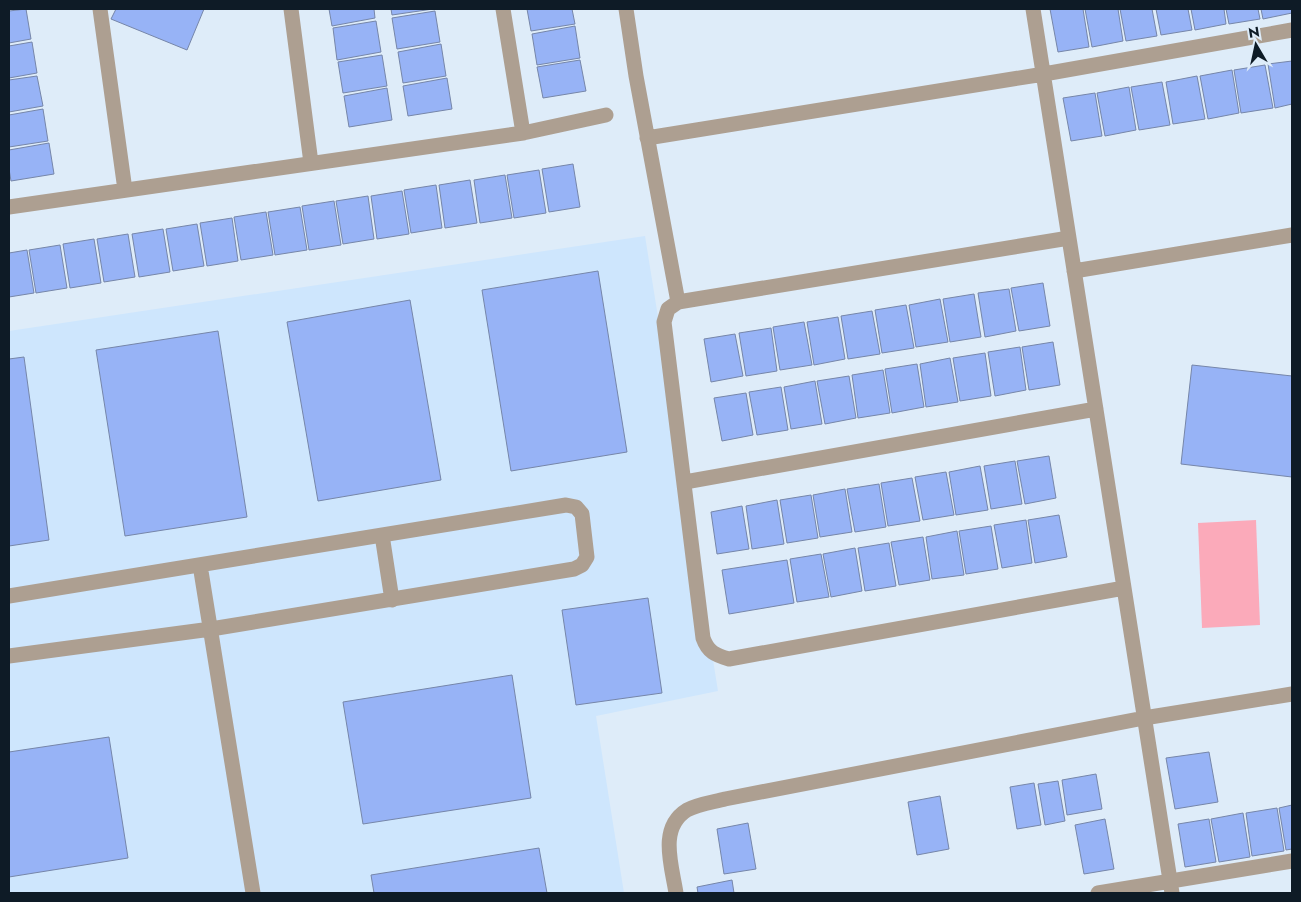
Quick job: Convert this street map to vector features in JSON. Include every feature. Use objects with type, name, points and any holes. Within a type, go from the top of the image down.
[{"type":"street","points":[[100,9],[125,190]]},
{"type":"street","points":[[291,9],[311,163]]},
{"type":"street","points":[[503,9],[523,133]]},
{"type":"street","points":[[626,9],[647,138],[678,302]]},
{"type":"street","points":[[1033,9],[1171,887]]},
{"type":"street","points":[[647,138],[1044,74],[1292,30]]},
{"type":"street","points":[[9,207],[523,133],[606,115]]},
{"type":"street","points":[[1074,271],[1292,235]]},
{"type":"street","points":[[1069,238],[678,302],[668,309],[664,322],[703,638],[707,649],[714,654],[728,659],[1124,588]]},
{"type":"street","points":[[685,482],[1096,409]]},
{"type":"street","points":[[9,596],[566,505],[576,508],[582,514],[587,557],[582,565],[574,569],[211,629],[9,656]]},
{"type":"street","points":[[382,535],[392,600]]},
{"type":"street","points":[[200,564],[253,893]]},
{"type":"street","points":[[676,893],[668,840],[671,828],[677,819],[688,810],[725,799],[1144,718],[1292,694]]},
{"type":"street","points":[[1098,893],[1171,887],[1292,861]]},
{"type":"shaded area","points":[[645,236],[718,691],[596,716],[624,893],[9,893],[9,331]]},
{"type":"shaded area","points":[[1256,520],[1260,625],[1202,628],[1198,523]]},
{"type":"building","points":[[26,9],[31,39],[9,43],[9,11]]},
{"type":"building","points":[[116,9],[204,9],[187,50],[111,19]]},
{"type":"building","points":[[329,9],[374,9],[375,18],[332,26]]},
{"type":"building","points":[[391,9],[433,9],[392,15]]},
{"type":"building","points":[[527,9],[572,9],[575,24],[531,31]]},
{"type":"building","points":[[1050,9],[1083,9],[1089,47],[1058,52]]},
{"type":"building","points":[[1085,9],[1118,9],[1123,41],[1092,47]]},
{"type":"building","points":[[1120,9],[1152,9],[1157,36],[1126,41]]},
{"type":"building","points":[[1156,9],[1188,9],[1192,30],[1161,35]]},
{"type":"building","points":[[1191,9],[1224,9],[1226,24],[1195,30]]},
{"type":"building","points":[[1226,9],[1258,9],[1260,19],[1229,24]]},
{"type":"building","points":[[1261,9],[1292,9],[1292,13],[1263,19]]},
{"type":"building","points":[[435,11],[440,42],[397,49],[392,18]]},
{"type":"building","points":[[376,21],[381,52],[337,60],[333,28]]},
{"type":"building","points":[[575,26],[580,58],[537,65],[532,34]]},
{"type":"building","points":[[32,42],[37,73],[9,78],[9,46]]},
{"type":"building","points":[[441,44],[446,76],[403,83],[398,52]]},
{"type":"building","points":[[382,55],[387,86],[343,93],[338,62]]},
{"type":"building","points":[[580,60],[586,91],[543,98],[537,67]]},
{"type":"building","points":[[1292,61],[1292,104],[1275,108],[1268,64]]},
{"type":"building","points":[[1265,65],[1273,108],[1241,113],[1234,70]]},
{"type":"building","points":[[1232,70],[1239,113],[1208,119],[1200,76]]},
{"type":"building","points":[[37,76],[43,106],[9,112],[9,80]]},
{"type":"building","points":[[1197,76],[1205,119],[1173,124],[1166,82]]},
{"type":"building","points":[[447,78],[452,109],[408,116],[403,86]]},
{"type":"building","points":[[1162,82],[1170,125],[1139,130],[1131,87]]},
{"type":"building","points":[[1129,87],[1136,130],[1105,136],[1097,93]]},
{"type":"building","points":[[387,88],[392,120],[349,127],[344,96]]},
{"type":"building","points":[[1095,93],[1102,136],[1071,141],[1063,98]]},
{"type":"building","points":[[43,109],[48,141],[9,147],[9,115]]},
{"type":"building","points":[[49,143],[54,174],[11,181],[9,150]]},
{"type":"building","points":[[573,164],[580,207],[549,212],[542,169]]},
{"type":"building","points":[[539,170],[546,213],[514,218],[507,175]]},
{"type":"building","points":[[505,175],[512,218],[480,223],[474,180]]},
{"type":"building","points":[[470,180],[477,223],[445,228],[439,185]]},
{"type":"building","points":[[436,185],[442,228],[411,233],[404,190]]},
{"type":"building","points":[[402,191],[409,234],[377,239],[371,196]]},
{"type":"building","points":[[368,196],[374,239],[343,244],[336,201]]},
{"type":"building","points":[[334,201],[341,245],[309,250],[302,206]]},
{"type":"building","points":[[300,207],[307,250],[275,255],[268,212]]},
{"type":"building","points":[[266,212],[273,255],[241,260],[234,217]]},
{"type":"building","points":[[232,218],[238,261],[207,266],[200,223]]},
{"type":"building","points":[[197,224],[204,266],[173,271],[166,229]]},
{"type":"building","points":[[163,229],[170,272],[139,277],[132,234]]},
{"type":"building","points":[[128,234],[135,277],[104,282],[97,239]]},
{"type":"building","points":[[94,239],[101,283],[70,288],[63,244]]},
{"type":"building","points":[[60,245],[67,288],[36,293],[29,250]]},
{"type":"building","points":[[27,250],[34,293],[9,297],[9,253]]},
{"type":"building","points":[[598,271],[627,452],[511,471],[482,290]]},
{"type":"building","points":[[1043,283],[1050,326],[1019,331],[1011,288]]},
{"type":"building","points":[[1009,289],[1016,331],[985,337],[978,293]]},
{"type":"building","points":[[974,294],[981,337],[950,342],[943,299]]},
{"type":"building","points":[[940,299],[948,342],[916,347],[909,305]]},
{"type":"building","points":[[410,300],[441,480],[318,501],[287,322]]},
{"type":"building","points":[[906,305],[914,348],[882,353],[875,310]]},
{"type":"building","points":[[872,311],[880,354],[848,359],[841,316]]},
{"type":"building","points":[[838,317],[845,359],[814,365],[807,322]]},
{"type":"building","points":[[804,322],[812,365],[780,370],[773,327]]},
{"type":"building","points":[[771,328],[777,371],[746,376],[739,333]]},
{"type":"building","points":[[218,331],[247,517],[125,536],[96,350]]},
{"type":"building","points":[[735,334],[743,376],[711,382],[704,339]]},
{"type":"building","points":[[1053,342],[1060,385],[1029,390],[1022,347]]},
{"type":"building","points":[[1020,347],[1026,390],[995,396],[988,352]]},
{"type":"building","points":[[985,353],[991,396],[960,401],[953,358]]},
{"type":"building","points":[[24,357],[49,540],[9,546],[9,359]]},
{"type":"building","points":[[950,358],[958,402],[926,407],[920,364]]},
{"type":"building","points":[[917,364],[924,407],[892,413],[885,369]]},
{"type":"building","points":[[1192,365],[1292,376],[1292,477],[1181,464]]},
{"type":"building","points":[[883,370],[890,413],[858,418],[852,375]]},
{"type":"building","points":[[849,376],[856,418],[825,424],[817,381]]},
{"type":"building","points":[[815,381],[822,424],[791,429],[784,387]]},
{"type":"building","points":[[781,387],[788,430],[757,435],[749,392]]},
{"type":"building","points":[[746,393],[753,435],[722,441],[714,398]]},
{"type":"building","points":[[1049,456],[1056,498],[1025,504],[1017,461]]},
{"type":"building","points":[[1015,461],[1022,504],[991,509],[984,466]]},
{"type":"building","points":[[980,466],[988,510],[956,515],[949,472]]},
{"type":"building","points":[[946,472],[954,515],[923,520],[915,477]]},
{"type":"building","points":[[912,478],[920,521],[888,526],[881,483]]},
{"type":"building","points":[[879,484],[886,527],[855,532],[847,489]]},
{"type":"building","points":[[845,489],[852,532],[820,537],[813,495]]},
{"type":"building","points":[[811,495],[818,538],[787,543],[780,500]]},
{"type":"building","points":[[777,500],[784,544],[752,549],[746,506]]},
{"type":"building","points":[[742,506],[749,549],[717,554],[711,512]]},
{"type":"building","points":[[1059,515],[1067,557],[1035,563],[1028,520]]},
{"type":"building","points":[[1026,520],[1032,563],[1002,568],[994,525]]},
{"type":"building","points":[[991,526],[998,569],[966,574],[959,531]]},
{"type":"building","points":[[957,531],[964,575],[932,579],[926,537]]},
{"type":"building","points":[[923,537],[930,580],[899,585],[891,542]]},
{"type":"building","points":[[889,543],[896,586],[865,591],[858,548]]},
{"type":"building","points":[[855,548],[862,591],[831,597],[823,554]]},
{"type":"building","points":[[821,554],[829,597],[797,602],[790,559]]},
{"type":"building","points":[[787,560],[794,603],[729,614],[722,570]]},
{"type":"building","points":[[648,598],[662,693],[576,705],[562,610]]},
{"type":"building","points":[[512,675],[531,798],[363,824],[343,702]]},
{"type":"building","points":[[109,737],[128,858],[9,877],[9,752]]},
{"type":"building","points":[[1209,752],[1218,802],[1175,809],[1166,758]]},
{"type":"building","points":[[1096,774],[1102,809],[1067,815],[1062,780]]},
{"type":"building","points":[[1058,781],[1065,821],[1045,825],[1038,784]]},
{"type":"building","points":[[1034,783],[1041,825],[1017,829],[1010,787]]},
{"type":"building","points":[[940,796],[949,849],[917,855],[908,802]]},
{"type":"building","points":[[1292,805],[1292,849],[1286,850],[1279,808]]},
{"type":"building","points":[[1277,808],[1284,851],[1252,856],[1246,813]]},
{"type":"building","points":[[1243,813],[1250,857],[1219,862],[1211,819]]},
{"type":"building","points":[[1105,819],[1114,869],[1084,874],[1075,825]]},
{"type":"building","points":[[1209,819],[1216,862],[1185,867],[1178,824]]},
{"type":"building","points":[[748,823],[756,869],[724,874],[717,829]]},
{"type":"building","points":[[539,848],[547,893],[374,893],[371,875]]},
{"type":"building","points":[[732,880],[734,893],[698,893],[697,887]]}]
